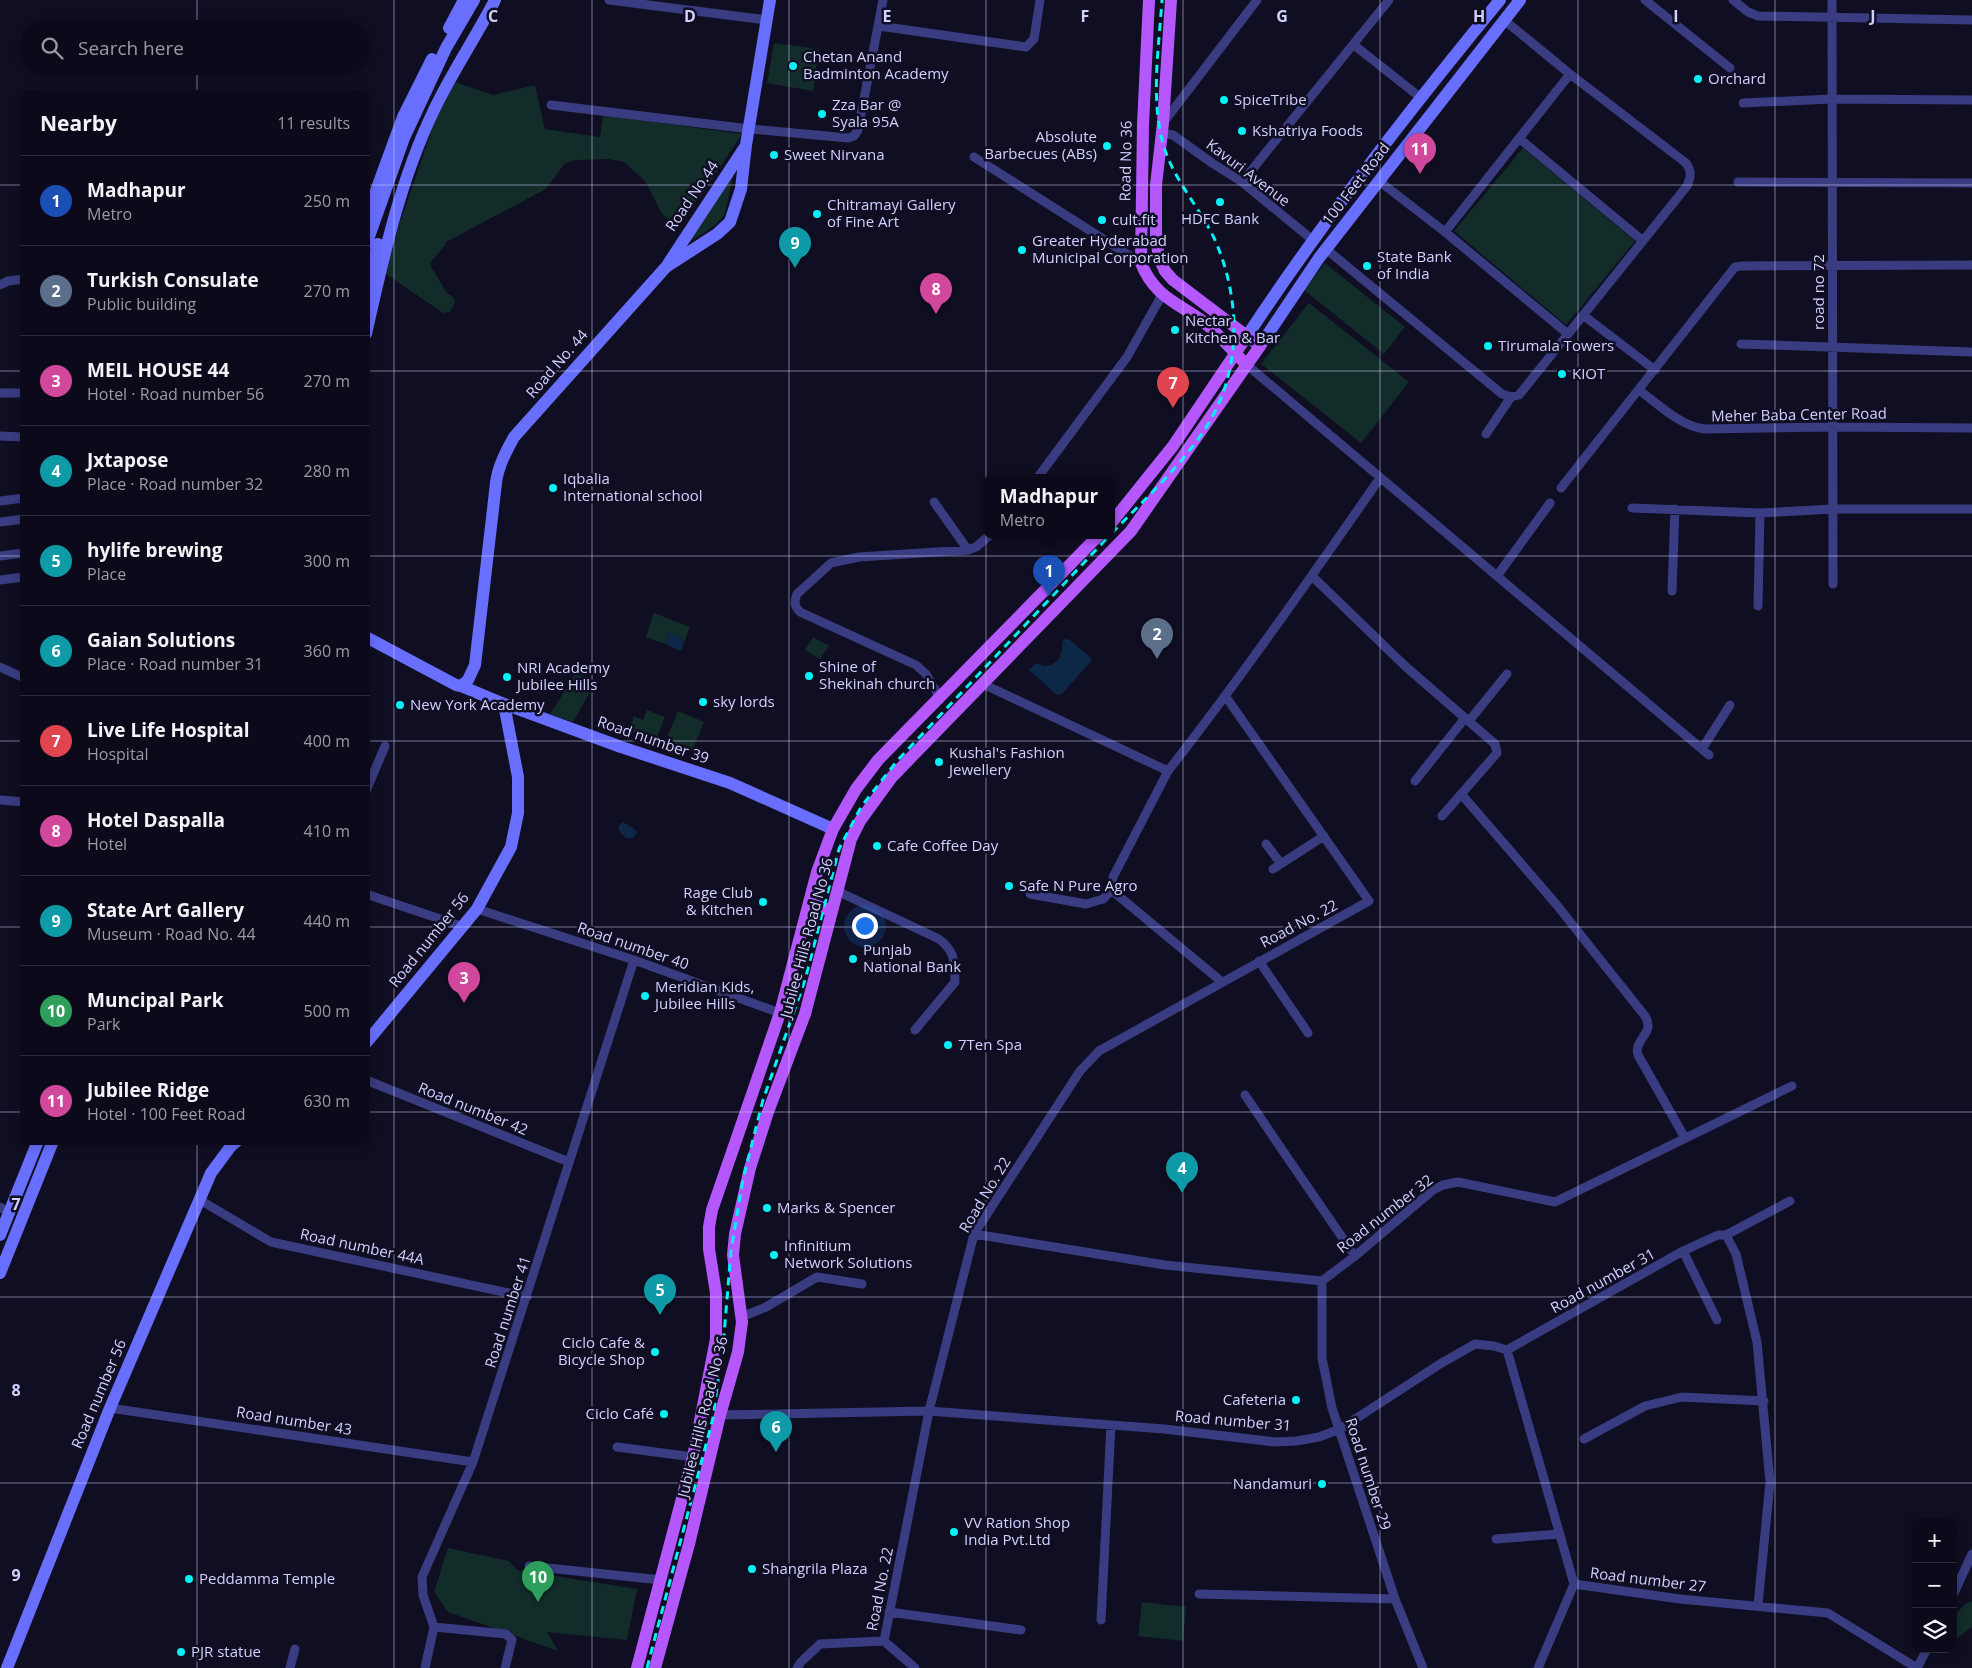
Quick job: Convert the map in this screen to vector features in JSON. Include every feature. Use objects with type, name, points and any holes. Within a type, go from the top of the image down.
[{"type":"main road","points":[[370,207],[403,117],[464,0]]},
{"type":"main road","points":[[370,234],[408,130],[446,48],[474,0]]},
{"type":"main road","points":[[370,275],[376,249],[416,133],[486,0]]},
{"type":"main road","points":[[370,316],[384,252],[418,148],[434,109],[495,0]]},
{"type":"main road","name":"Road No. 44","points":[[461,686],[468,680],[474,665],[496,483],[503,457],[514,437],[666,267],[717,234],[730,222],[741,189],[746,145],[770,0]]},
{"type":"main road","name":"100 Feet Road","points":[[1247,336],[1281,284],[1361,176],[1500,0]]},
{"type":"main road","name":"100 Feet Road","points":[[1260,346],[1274,322],[1326,249],[1520,0]]},
{"type":"main road","points":[[1148,4],[1170,6]]},
{"type":"main road","name":"Road No 36","points":[[1141,263],[1142,153],[1148,4]]},
{"type":"main road","name":"Road No 36","points":[[1170,6],[1162,128],[1156,185],[1156,237],[1162,264],[1173,280],[1260,346]]},
{"type":"main road","name":"Road No.44","points":[[666,267],[746,145]]},
{"type":"main road","points":[[1141,263],[1151,282],[1162,295],[1205,323],[1247,365]]},
{"type":"main road","points":[[1115,518],[1173,446],[1247,336]]},
{"type":"main road","name":"Jubilee Hills Road No 36","points":[[655,1668],[690,1544],[720,1415],[738,1352],[741,1317],[733,1256],[735,1234],[750,1168],[768,1112],[805,1014],[837,891],[852,839],[860,821],[892,776],[1131,532],[1260,346]]},
{"type":"main road","name":"Jubilee Hills Road No 36","points":[[638,1668],[693,1457],[716,1339],[716,1293],[709,1249],[709,1227],[712,1210],[780,1013],[817,872],[832,828],[878,760],[1095,539]]},
{"type":"main road","points":[[370,640],[461,686]]},
{"type":"main road","name":"Road number 39","points":[[461,686],[504,704],[730,783],[832,828]]},
{"type":"main road","name":"Road number 56","points":[[370,1038],[464,927],[477,909],[511,847],[518,813],[518,777],[504,704]]},
{"type":"main road","points":[[809,903],[832,911]]},
{"type":"main road","points":[[1,1211],[30,1145]]},
{"type":"main road","points":[[0,1235],[36,1145]]},
{"type":"main road","points":[[0,1255],[45,1145]]},
{"type":"main road","points":[[0,1273],[51,1145]]},
{"type":"main road","name":"Road number 56","points":[[7,1668],[110,1408],[211,1173],[232,1145]]},
{"type":"main road","points":[[671,1538],[690,1544]]},
{"type":"street","points":[[609,0],[656,3],[767,20]]},
{"type":"street","points":[[551,105],[750,129],[848,138],[854,136],[858,130],[883,0]]},
{"type":"street","points":[[878,26],[1026,47],[1034,39],[1040,0]]},
{"type":"street","points":[[1162,128],[1257,0]]},
{"type":"street","points":[[1242,182],[1354,46],[1389,0]]},
{"type":"street","points":[[1644,0],[1730,68]]},
{"type":"street","points":[[1734,0],[1748,12],[1758,16],[1972,20]]},
{"type":"street","name":"road no 72","points":[[1832,0],[1833,584]]},
{"type":"street","points":[[1326,249],[1502,394],[1511,397],[1519,395],[1687,186],[1691,177],[1691,170],[1686,163],[1570,74],[1504,20]]},
{"type":"street","points":[[1354,46],[1421,98]]},
{"type":"street","points":[[1445,232],[1570,74]]},
{"type":"street","points":[[1743,104],[1832,99],[1972,100]]},
{"type":"street","name":"Kavuri Avenue","points":[[1162,128],[1242,182],[1314,241]]},
{"type":"street","points":[[1520,139],[1643,241]]},
{"type":"street","points":[[974,157],[1141,263]]},
{"type":"street","points":[[1379,181],[1445,232],[1568,334]]},
{"type":"street","points":[[1738,182],[1831,184],[1972,183]]},
{"type":"street","points":[[1561,488],[1735,268],[1742,266],[1972,265]]},
{"type":"street","points":[[0,285],[8,281],[20,280]]},
{"type":"street","points":[[1040,474],[1127,357],[1162,295]]},
{"type":"street","points":[[1583,315],[1655,370]]},
{"type":"street","points":[[1741,344],[1972,352]]},
{"type":"street","points":[[1247,365],[1705,752],[1730,705]]},
{"type":"street","name":"Meher Baba Center Road","points":[[1639,390],[1693,428],[1972,428]]},
{"type":"street","points":[[0,393],[20,393]]},
{"type":"street","points":[[1486,434],[1511,397]]},
{"type":"street","points":[[0,436],[20,436]]},
{"type":"street","points":[[1222,982],[1115,893],[1112,885],[1113,877],[1168,771],[1226,698],[1313,577],[1380,478]]},
{"type":"street","points":[[0,501],[20,498]]},
{"type":"street","points":[[934,502],[968,550]]},
{"type":"street","points":[[1497,576],[1550,503]]},
{"type":"street","points":[[1632,508],[1760,513],[1833,509],[1972,509]]},
{"type":"street","points":[[1672,591],[1675,509]]},
{"type":"street","points":[[1758,606],[1760,513]]},
{"type":"street","points":[[0,522],[20,520]]},
{"type":"street","points":[[939,696],[926,674],[916,665],[800,612],[796,608],[795,599],[797,594],[831,563],[859,557],[968,550],[976,547],[985,539]]},
{"type":"street","points":[[0,556],[20,554]]},
{"type":"street","points":[[1313,577],[1405,666],[1495,744],[1497,753],[1442,816]]},
{"type":"street","points":[[0,580],[20,578]]},
{"type":"street","points":[[0,667],[20,676]]},
{"type":"street","points":[[1415,781],[1507,674]]},
{"type":"street","points":[[983,684],[1168,771]]},
{"type":"street","points":[[1226,698],[1324,836],[1277,866],[1266,844]]},
{"type":"street","points":[[370,782],[385,746]]},
{"type":"street","points":[[1462,795],[1556,904],[1649,1021],[1649,1028],[1637,1047],[1638,1055],[1685,1138]]},
{"type":"street","points":[[0,800],[20,802]]},
{"type":"street","name":"Road No. 22","points":[[797,1668],[820,1644],[884,1641],[929,1412],[974,1234],[1088,1060],[1099,1050],[1369,901],[1324,836]]},
{"type":"street","points":[[1030,894],[1086,904],[1103,899],[1114,889]]},
{"type":"street","points":[[837,891],[939,939],[949,947],[954,958],[955,982],[915,1030]]},
{"type":"street","points":[[370,895],[464,927]]},
{"type":"street","name":"Road number 40","points":[[477,909],[634,960],[780,1013]]},
{"type":"street","name":"Road number 41","points":[[434,1627],[423,1595],[422,1578],[473,1462],[634,960]]},
{"type":"street","points":[[1259,961],[1308,1033]]},
{"type":"street","name":"Road number 42","points":[[370,1082],[569,1162]]},
{"type":"street","name":"Road number 32","points":[[1322,1281],[1356,1256],[1433,1190],[1443,1185],[1458,1182],[1555,1202],[1792,1086]]},
{"type":"street","points":[[1246,1095],[1286,1158],[1356,1256]]},
{"type":"street","name":"Road number 44A","points":[[200,1200],[271,1242],[527,1297]]},
{"type":"street","name":"Road number 31","points":[[720,1415],[929,1412],[1164,1429],[1275,1442],[1319,1437],[1340,1429],[1440,1364],[1475,1344],[1494,1346],[1507,1350],[1683,1251],[1722,1235],[1790,1201]]},
{"type":"street","points":[[974,1234],[1165,1265],[1322,1281]]},
{"type":"street","points":[[1722,1235],[1736,1254],[1757,1342],[1764,1401],[1770,1482],[1758,1606]]},
{"type":"street","points":[[1683,1251],[1717,1320]]},
{"type":"street","points":[[741,1317],[766,1308],[818,1277],[862,1284]]},
{"type":"street","name":"Road number 29","points":[[1322,1281],[1322,1358],[1325,1379],[1395,1599],[1423,1668]]},
{"type":"street","name":"Road number 27","points":[[1507,1350],[1574,1584],[1680,1599],[1828,1613],[1917,1668]]},
{"type":"street","points":[[1584,1440],[1645,1406],[1682,1397],[1764,1401]]},
{"type":"street","name":"Road number 43","points":[[110,1408],[473,1462]]},
{"type":"street","points":[[1101,1620],[1111,1426]]},
{"type":"street","points":[[617,1447],[693,1457]]},
{"type":"street","points":[[1496,1539],[1559,1534]]},
{"type":"street","points":[[1957,1586],[1972,1554]]},
{"type":"street","points":[[529,1566],[661,1580]]},
{"type":"street","points":[[1538,1668],[1574,1584]]},
{"type":"street","points":[[1198,1594],[1395,1599]]},
{"type":"street","points":[[889,1612],[1021,1630]]},
{"type":"street","points":[[425,1668],[434,1627],[506,1634],[512,1640],[505,1668]]},
{"type":"street","points":[[884,1641],[915,1668]]},
{"type":"street","points":[[290,1668],[295,1649]]},
{"type":"street","points":[[1917,1668],[1925,1653]]},
{"type":"green space","name":"Chetan Anand Badminton Academy","points":[[774,43],[819,49],[813,91],[767,83]]},
{"type":"green space","points":[[449,80],[493,95],[535,85],[545,129],[600,137],[603,115],[742,134],[699,199],[674,219],[668,219],[661,212],[645,181],[624,162],[609,159],[575,160],[565,163],[546,189],[446,242],[430,265],[447,293],[453,297],[455,302],[450,312],[443,313],[383,272]]},
{"type":"green space","points":[[1523,148],[1635,241],[1566,325],[1454,231]]},
{"type":"green space","points":[[734,171],[725,213],[722,218],[713,227],[685,245]]},
{"type":"green space","points":[[1325,263],[1405,327],[1384,354],[1304,290]]},
{"type":"green space","points":[[1309,303],[1409,382],[1361,443],[1261,364]]},
{"type":"green space","points":[[654,613],[690,627],[684,642],[669,632],[665,644],[646,637]]},
{"type":"green space","points":[[813,637],[829,646],[820,659],[805,650]]},
{"type":"green space","points":[[576,673],[595,683],[573,722],[550,714]]},
{"type":"green space","points":[[647,710],[665,717],[655,742],[628,731],[634,716],[643,720]]},
{"type":"green space","points":[[678,711],[704,722],[692,751],[666,740]]},
{"type":"green space","points":[[448,1548],[509,1561],[517,1570],[637,1589],[627,1640],[547,1632],[558,1651],[448,1612],[434,1592]]},
{"type":"green space","points":[[1972,1601],[1972,1627],[1957,1638],[1957,1613],[1965,1604]]},
{"type":"green space","points":[[1142,1602],[1186,1607],[1183,1641],[1138,1636]]},
{"type":"water","points":[[669,632],[675,634],[674,637],[676,638],[677,635],[682,637],[681,641],[684,642],[681,651],[665,644]]},
{"type":"water","points":[[1065,639],[1070,640],[1092,659],[1062,694],[1057,695],[1029,670],[1036,663],[1044,666],[1057,661],[1061,655],[1062,642]]},
{"type":"water","points":[[623,822],[636,830],[637,833],[633,838],[626,838],[620,832],[618,826]]},
{"type":"railway","points":[[1115,530],[1172,471],[1203,432],[1216,410],[1225,387],[1231,363],[1234,338],[1230,288],[1224,264],[1215,240],[1172,166],[1162,140],[1156,88],[1162,0]]},
{"type":"railway","points":[[647,1668],[713,1418],[724,1335],[731,1251],[743,1179],[763,1100],[805,980],[839,849],[861,807],[897,761],[1106,539]]},
{"type":"place","name":"Chetan Anand Badminton Academy","points":[[793,66]]},
{"type":"place","name":"Orchard","points":[[1698,79]]},
{"type":"place","name":"SpiceTribe","points":[[1224,100]]},
{"type":"place","name":"Zza Bar @ Syala 95A","points":[[822,114]]},
{"type":"place","name":"Kshatriya Foods","points":[[1242,131]]},
{"type":"place","name":"Absolute Barbecues (ABs)","points":[[1107,146]]},
{"type":"place","name":"Sweet Nirvana","points":[[774,155]]},
{"type":"place","name":"Jubilee Ridge","points":[[1420,174]]},
{"type":"place","name":"HDFC Bank","points":[[1220,202]]},
{"type":"place","name":"Chitramayi Gallery of Fine Art","points":[[817,214]]},
{"type":"place","name":"cult.fit","points":[[1102,220]]},
{"type":"place","name":"Greater Hyderabad Municipal Corporation","points":[[1022,250]]},
{"type":"place","name":"State Bank of India","points":[[1367,266]]},
{"type":"place","name":"State Art Gallery","points":[[795,268]]},
{"type":"place","name":"Hotel Daspalla","points":[[936,314]]},
{"type":"place","name":"Nectar Kitchen & Bar","points":[[1175,330]]},
{"type":"place","name":"Tirumala Towers","points":[[1488,346]]},
{"type":"place","name":"KIOT","points":[[1562,374]]},
{"type":"place","name":"Live Life Hospital","points":[[1173,408]]},
{"type":"place","name":"Iqbalia International school","points":[[553,488]]},
{"type":"place","name":"Madhapur","points":[[1049,596]]},
{"type":"place","name":"Turkish Consulate","points":[[1157,659]]},
{"type":"place","name":"Shine of Shekinah church","points":[[809,676]]},
{"type":"place","name":"NRI Academy Jubilee Hills","points":[[507,677]]},
{"type":"place","name":"sky lords","points":[[703,702]]},
{"type":"place","name":"New York Academy","points":[[400,705]]},
{"type":"place","name":"Kushal's Fashion Jewellery","points":[[939,762]]},
{"type":"place","name":"Cafe Coffee Day","points":[[877,846]]},
{"type":"place","name":"Safe N Pure Agro","points":[[1009,886]]},
{"type":"place","name":"Rage Club & Kitchen","points":[[763,902]]},
{"type":"place","name":"Punjab National Bank","points":[[853,959]]},
{"type":"place","name":"Meridian Kids, Jubilee Hills","points":[[645,996]]},
{"type":"place","name":"MEIL HOUSE 44","points":[[464,1003]]},
{"type":"place","name":"7Ten Spa","points":[[948,1045]]},
{"type":"place","name":"Jxtapose","points":[[1182,1193]]},
{"type":"place","name":"Marks & Spencer","points":[[767,1208]]},
{"type":"place","name":"Infinitium Network Solutions","points":[[774,1255]]},
{"type":"place","name":"hylife brewing","points":[[660,1315]]},
{"type":"place","name":"Ciclo Cafe & Bicycle Shop","points":[[655,1352]]},
{"type":"place","name":"Cafeteria","points":[[1296,1400]]},
{"type":"place","name":"Ciclo Café","points":[[664,1414]]},
{"type":"place","name":"Gaian Solutions","points":[[776,1452]]},
{"type":"place","name":"Nandamuri","points":[[1322,1484]]},
{"type":"place","name":"VV Ration Shop India Pvt.Ltd","points":[[954,1532]]},
{"type":"place","name":"Shangrila Plaza","points":[[752,1569]]},
{"type":"place","name":"Peddamma Temple","points":[[189,1579]]},
{"type":"place","name":"Muncipal Park","points":[[538,1602]]},
{"type":"place","name":"PJR statue","points":[[181,1652]]}]
